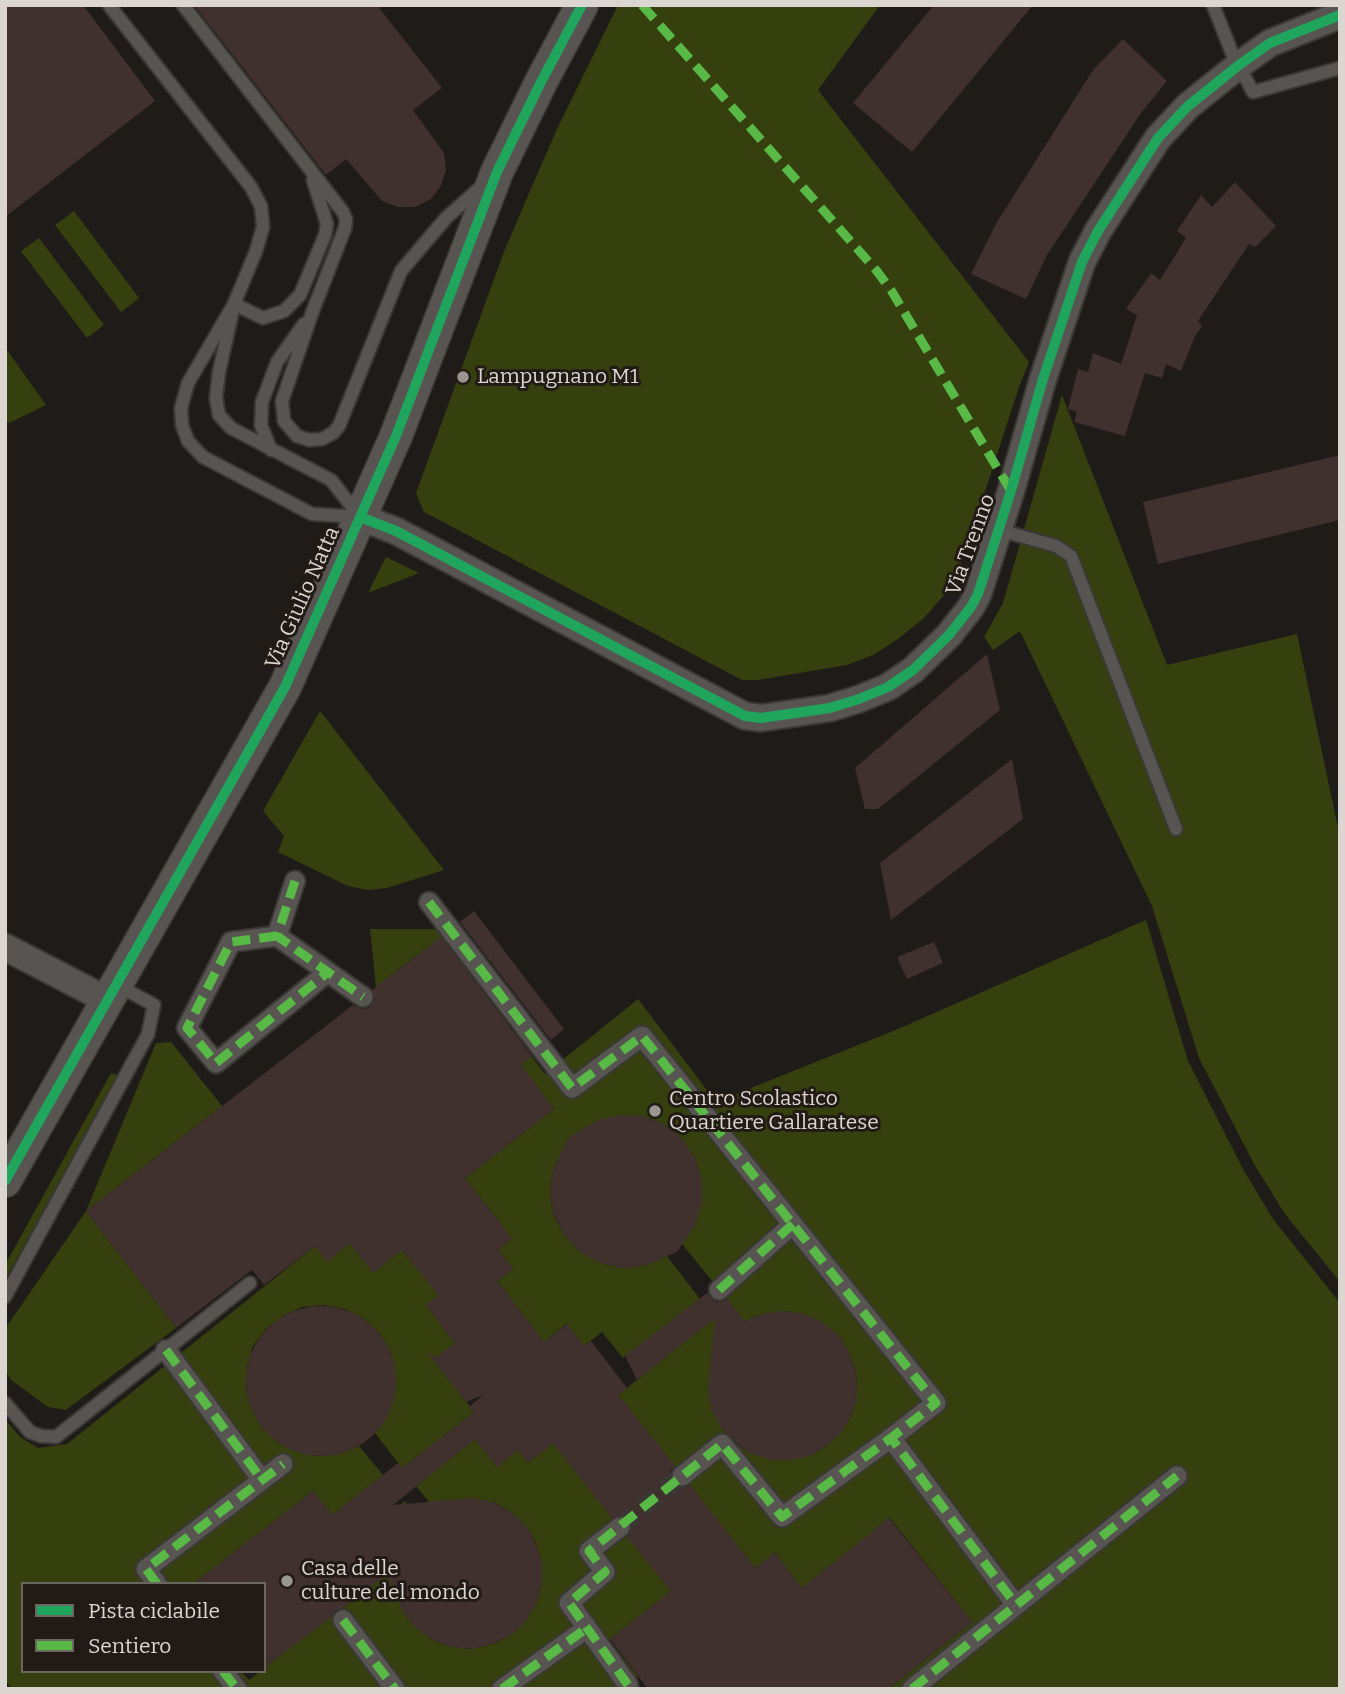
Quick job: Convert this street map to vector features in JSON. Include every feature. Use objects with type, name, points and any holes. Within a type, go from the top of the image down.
[{"type":"street","name":"Via Giulio Natta","points":[[5,1181],[285,687],[396,436],[497,172],[582,5]]},
{"type":"street","name":"Via Trenno","points":[[360,517],[396,531],[745,716],[761,718],[830,708],[888,687],[913,670],[949,635],[971,607],[983,580],[1043,379],[1082,261],[1158,138],[1188,106],[1270,43],[1340,15]]},
{"type":"street","points":[[277,936],[296,881]]},
{"type":"street","points":[[429,902],[572,1087],[642,1036],[936,1403],[782,1517],[722,1444],[682,1476]]},
{"type":"street","points":[[328,972],[216,1063],[187,1028],[231,942],[277,936],[328,972],[363,997]]},
{"type":"street","points":[[5,947],[112,992]]},
{"type":"street","points":[[719,1290],[793,1224]]},
{"type":"street","points":[[166,1350],[262,1480]]},
{"type":"street","points":[[891,1438],[1016,1605]]},
{"type":"street","points":[[156,1582],[146,1569],[283,1465]]},
{"type":"street","points":[[912,1689],[1177,1476]]},
{"type":"street","points":[[620,1527],[589,1551],[605,1572],[569,1603],[628,1685]]},
{"type":"street","points":[[344,1620],[396,1689]]},
{"type":"street","points":[[502,1689],[587,1628]]},
{"type":"street","points":[[225,1673],[237,1689]]},
{"type":"lane","points":[[109,5],[251,187],[261,206],[263,227],[260,239],[234,304],[188,383],[181,408],[182,425],[188,441],[203,457],[312,514],[360,517]]},
{"type":"lane","points":[[183,5],[346,219],[342,238],[312,313],[282,401],[284,421],[290,430],[301,438],[314,440],[330,435],[341,423],[401,271],[446,218],[497,172]]},
{"type":"lane","points":[[1213,5],[1253,92],[1340,68]]},
{"type":"lane","points":[[234,304],[263,318],[284,311],[300,295],[327,224],[311,172]]},
{"type":"lane","points":[[234,304],[219,372],[216,398],[219,415],[231,428],[331,480],[360,517]]},
{"type":"lane","points":[[272,450],[261,425],[262,402],[277,362],[312,313]]},
{"type":"lane","points":[[999,530],[1056,546],[1072,556],[1176,829]]},
{"type":"lane","points":[[5,1297],[148,1034],[155,1005],[112,992]]},
{"type":"lane","points":[[5,1403],[30,1432],[57,1437],[250,1283]]},
{"type":"green space","points":[[618,5],[880,5],[818,90],[1029,362],[962,562],[945,594],[923,619],[898,639],[873,655],[847,665],[758,680],[742,680],[424,512],[416,493],[505,249],[556,131]]},
{"type":"green space","points":[[74,211],[139,298],[121,312],[55,225]]},
{"type":"green space","points":[[39,238],[104,325],[87,338],[21,251]]},
{"type":"green space","points":[[5,347],[46,405],[9,423],[5,420]]},
{"type":"green space","points":[[1062,395],[1167,665],[1297,634],[1340,837],[1340,1282],[1285,1214],[1254,1164],[1199,1058],[1152,906],[1020,631],[993,650],[984,637],[1003,603]]},
{"type":"green space","points":[[386,557],[419,573],[368,593]]},
{"type":"green space","points":[[320,711],[444,870],[387,888],[368,890],[348,886],[278,852],[284,836],[263,811]]},
{"type":"green space","points":[[1146,920],[1188,1061],[1243,1169],[1273,1219],[1340,1303],[1340,1689],[888,1689],[972,1622],[890,1518],[802,1588],[775,1553],[755,1568],[618,1395],[716,1317],[721,1428],[735,1443],[752,1454],[812,1455],[829,1444],[843,1430],[853,1412],[857,1392],[856,1372],[849,1352],[838,1335],[804,1314],[784,1311],[763,1314],[745,1321],[682,1244],[702,1203],[702,1180],[695,1158],[682,1139],[665,1125],[643,1116],[578,1132],[563,1149],[553,1170],[550,1193],[554,1216],[565,1236],[580,1252],[601,1263],[623,1268],[646,1265],[667,1256],[700,1299],[623,1358],[602,1332],[584,1346],[566,1324],[544,1342],[497,1281],[513,1269],[498,1250],[512,1239],[465,1178],[554,1109],[429,946],[376,987],[370,929],[436,929],[545,1074],[638,999],[716,1102],[898,1029]]},
{"type":"green space","points":[[171,1042],[222,1106],[86,1211],[156,1043]]},
{"type":"green space","points":[[111,1073],[118,1075],[5,1280],[5,1265]]},
{"type":"green space","points":[[86,1211],[176,1328],[66,1410],[48,1407],[11,1380],[5,1370],[5,1329]]},
{"type":"green space","points":[[350,1243],[373,1272],[402,1250],[422,1275],[440,1260],[457,1281],[426,1305],[455,1343],[434,1360],[474,1412],[402,1468],[375,1433],[387,1415],[394,1395],[395,1374],[391,1353],[380,1334],[364,1319],[345,1309],[324,1305],[302,1307],[283,1316],[266,1329],[253,1346],[247,1367],[246,1389],[251,1409],[262,1428],[278,1443],[297,1452],[318,1456],[339,1454],[359,1446],[383,1475],[332,1515],[313,1491],[196,1582],[21,1582],[21,1673],[243,1673],[249,1680],[258,1673],[266,1673],[266,1666],[380,1579],[353,1542],[405,1501],[417,1518],[403,1612],[416,1628],[433,1640],[452,1647],[472,1649],[493,1644],[511,1635],[526,1621],[536,1604],[542,1584],[542,1563],[536,1543],[526,1526],[511,1512],[493,1502],[433,1507],[416,1486],[475,1439],[497,1467],[518,1450],[528,1463],[553,1443],[671,1591],[609,1640],[638,1676],[623,1689],[12,1689],[5,1680],[5,1419],[20,1437],[38,1448],[67,1444],[315,1246],[327,1261]]},
{"type":"building","points":[[5,5],[83,5],[155,101],[5,217]]},
{"type":"building","points":[[194,5],[377,5],[442,88],[413,110],[444,153],[446,170],[441,186],[431,199],[415,207],[398,207],[382,201],[346,159],[326,175]]},
{"type":"building","points":[[934,5],[1033,5],[912,152],[853,103]]},
{"type":"building","points":[[1123,39],[1167,81],[1141,113],[1047,255],[1026,299],[971,274],[997,222],[1093,70]]},
{"type":"building","points":[[1235,182],[1276,226],[1255,247],[1249,244],[1198,321],[1202,326],[1195,336],[1181,371],[1166,364],[1162,378],[1145,373],[1125,436],[1074,422],[1077,412],[1068,409],[1078,369],[1088,372],[1093,353],[1121,364],[1137,315],[1126,309],[1151,273],[1160,280],[1186,238],[1177,231],[1201,195],[1212,207]]},
{"type":"building","points":[[1340,455],[1340,520],[1158,564],[1143,502]]},
{"type":"building","points":[[987,654],[1000,710],[878,809],[865,809],[855,768]]},
{"type":"building","points":[[1012,759],[1023,819],[891,920],[880,863]]},
{"type":"building","points":[[474,911],[564,1029],[551,1040],[460,922]]},
{"type":"building","points":[[441,937],[532,1056],[521,1065],[554,1109],[465,1178],[512,1239],[498,1250],[513,1269],[497,1281],[544,1342],[567,1324],[584,1346],[591,1341],[627,1388],[618,1395],[675,1466],[670,1472],[672,1483],[678,1488],[690,1485],[755,1568],[775,1553],[802,1588],[889,1518],[972,1622],[888,1689],[648,1689],[610,1639],[671,1591],[627,1537],[632,1526],[629,1519],[619,1515],[612,1518],[553,1443],[528,1463],[518,1450],[497,1467],[475,1439],[393,1505],[472,1498],[492,1502],[511,1512],[526,1526],[542,1563],[542,1584],[536,1604],[526,1621],[511,1635],[492,1644],[472,1649],[452,1647],[433,1640],[416,1628],[403,1612],[387,1574],[343,1608],[335,1611],[331,1617],[266,1666],[266,1582],[196,1582],[313,1491],[332,1515],[398,1463],[402,1468],[474,1412],[469,1407],[483,1395],[466,1402],[427,1352],[440,1358],[438,1356],[455,1343],[426,1305],[438,1295],[402,1250],[373,1273],[350,1243],[327,1262],[315,1246],[264,1285],[252,1270],[176,1328],[86,1211],[353,1005],[361,1009],[369,1008],[375,999],[372,990]]},
{"type":"building","points":[[934,942],[943,963],[907,979],[897,957]]},
{"type":"building","points":[[620,1115],[643,1116],[665,1125],[682,1139],[695,1158],[702,1180],[702,1203],[695,1225],[677,1252],[646,1265],[623,1268],[601,1263],[581,1253],[565,1236],[554,1215],[550,1193],[553,1170],[568,1138],[598,1120]]},
{"type":"building","points":[[707,1293],[716,1302],[727,1299],[745,1321],[763,1314],[783,1311],[804,1314],[822,1322],[838,1335],[849,1352],[856,1372],[857,1392],[853,1412],[843,1430],[829,1444],[812,1455],[792,1460],[772,1460],[752,1454],[721,1428],[712,1410],[708,1390],[715,1318],[637,1380],[625,1356]]},
{"type":"building","points":[[321,1306],[350,1312],[374,1328],[390,1352],[396,1381],[390,1410],[374,1434],[350,1450],[321,1456],[292,1450],[268,1434],[252,1410],[246,1381],[252,1352],[268,1328],[292,1312]]},
{"type":"tunnel","points":[[620,1527],[682,1476]]},
{"type":"marked path","points":[[642,5],[876,270],[891,290],[1011,491]]},
{"type":"marked path","points":[[295,881],[277,936],[363,997]]},
{"type":"marked path","points":[[429,902],[572,1088],[642,1036],[936,1403],[891,1438]]},
{"type":"marked path","points":[[277,936],[231,942],[187,1028],[216,1063],[328,972]]},
{"type":"marked path","points":[[719,1290],[793,1224]]},
{"type":"marked path","points":[[166,1350],[262,1480]]},
{"type":"marked path","points":[[628,1685],[569,1603],[605,1572],[589,1551],[722,1444],[782,1517],[891,1438],[1016,1605]]},
{"type":"marked path","points":[[156,1582],[146,1569],[283,1464]]},
{"type":"marked path","points":[[912,1689],[1177,1476]]},
{"type":"marked path","points":[[343,1620],[395,1689]]},
{"type":"marked path","points":[[502,1689],[587,1628]]},
{"type":"marked path","points":[[225,1673],[237,1689]]},
{"type":"cycle path","points":[[5,1181],[285,687],[396,436],[497,172],[582,5]]},
{"type":"cycle path","points":[[360,517],[396,531],[745,716],[761,718],[830,708],[888,687],[913,670],[949,635],[978,594],[1043,379],[1082,262],[1098,231],[1158,138],[1188,106],[1270,43],[1340,15]]},
{"type":"place","name":"Lampugnano M1","points":[[463,377]]},
{"type":"place","name":"Centro Scolastico Quartiere Gallaratese","points":[[655,1111]]},
{"type":"place","name":"Casa delle culture del mondo","points":[[287,1581]]}]
